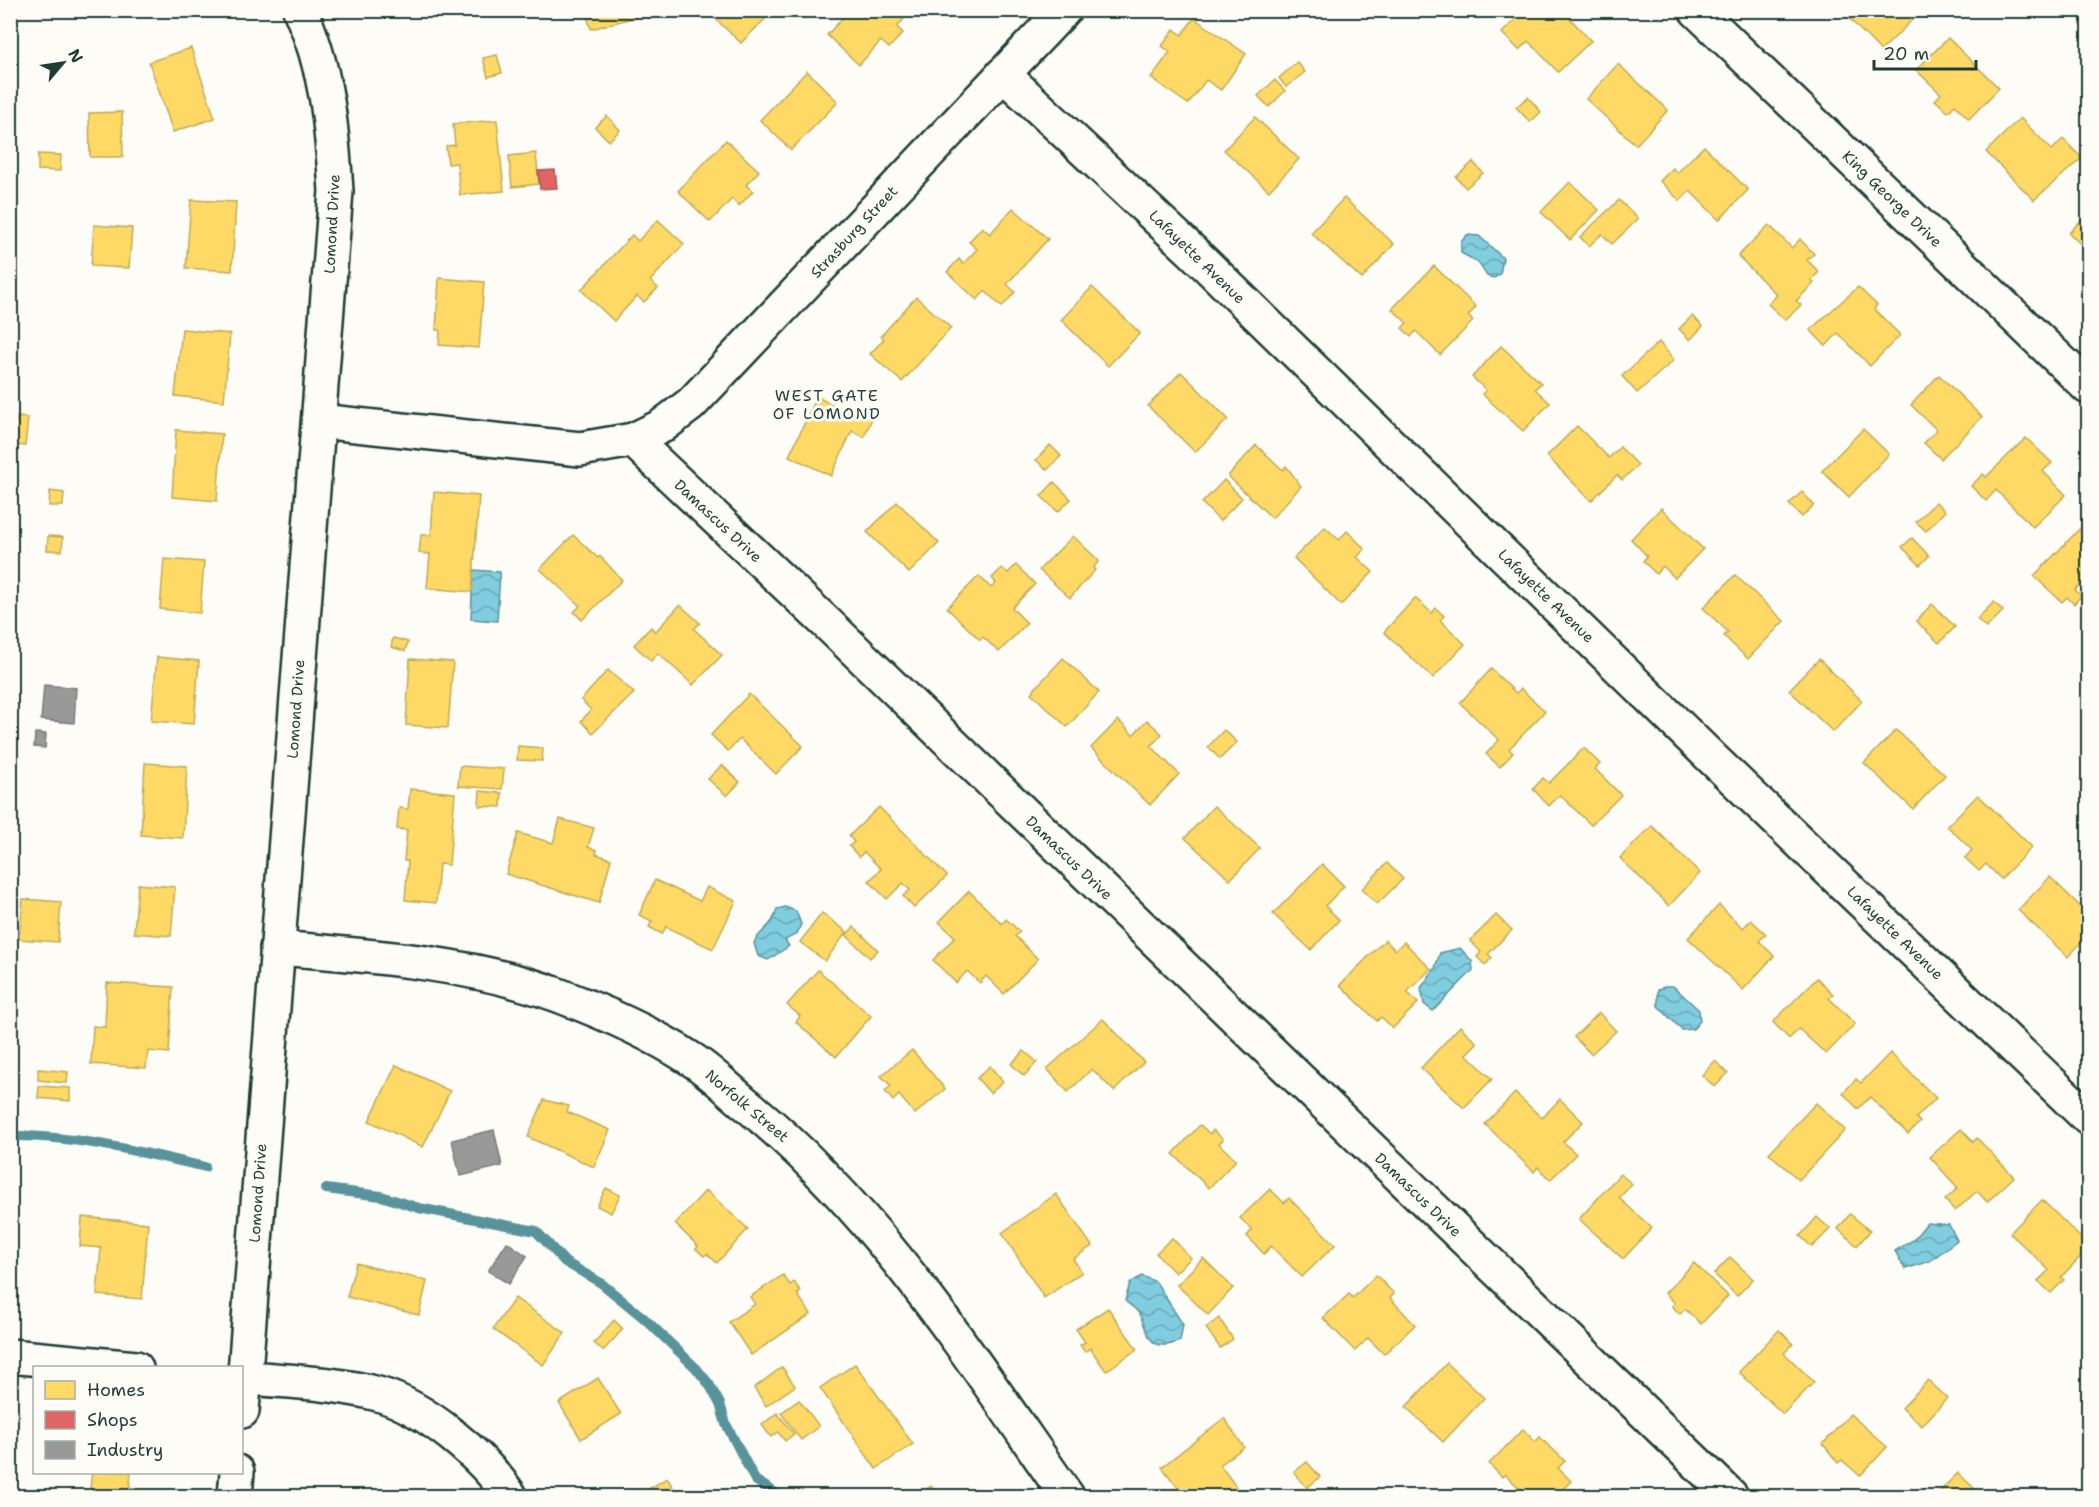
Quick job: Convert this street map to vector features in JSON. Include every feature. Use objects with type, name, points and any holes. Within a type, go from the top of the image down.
[{"type":"street","name":"Lomond Drive","points":[[243,1378],[336,191],[331,120],[319,62],[300,10]]},
{"type":"street","name":"Strasburg Street","points":[[633,440],[662,426],[691,404],[1064,10]]},
{"type":"street","name":"King George Drive","points":[[1696,10],[2088,387]]},
{"type":"street","name":"Lafayette Avenue","points":[[1004,74],[1193,252],[1716,762],[2088,1118]]},
{"type":"street","points":[[319,421],[580,449],[633,440]]},
{"type":"street","name":"Damascus Drive","points":[[633,440],[832,628],[1731,1497]]},
{"type":"street","name":"Norfolk Street","points":[[277,948],[409,960],[483,974],[556,994],[612,1017],[692,1059],[780,1132],[860,1214],[921,1287],[1067,1497]]},
{"type":"street","points":[[10,1356],[115,1366]]},
{"type":"street","points":[[243,1378],[355,1389],[380,1395],[434,1422],[475,1457],[510,1497]]},
{"type":"street","points":[[235,1497],[237,1474]]},
{"type":"water","points":[[1467,235],[1479,236],[1503,258],[1500,274],[1494,278],[1487,276],[1478,262],[1461,253],[1461,242]]},
{"type":"water","points":[[473,570],[500,572],[497,621],[471,619]]},
{"type":"water","points":[[785,907],[796,911],[801,924],[797,934],[785,940],[789,946],[768,960],[758,956],[754,943],[770,924],[777,909]]},
{"type":"water","points":[[1460,948],[1472,961],[1473,970],[1433,1011],[1424,1004],[1421,988],[1435,968],[1440,953]]},
{"type":"water","points":[[1665,986],[1673,986],[1699,1010],[1700,1021],[1693,1029],[1682,1030],[1658,1006],[1658,990]]},
{"type":"water","points":[[1927,1223],[1949,1225],[1957,1240],[1930,1261],[1905,1269],[1895,1251],[1913,1240]]},
{"type":"water","points":[[1142,1276],[1156,1282],[1183,1325],[1180,1341],[1162,1345],[1152,1341],[1139,1313],[1125,1301],[1130,1283]]},
{"type":"building: Homes","points":[[585,10],[646,10],[647,14],[591,29]]},
{"type":"building: Homes","points":[[706,10],[764,10],[769,15],[741,43]]},
{"type":"building: Homes","points":[[850,10],[907,10],[909,13],[897,27],[903,33],[889,48],[881,41],[859,65],[827,35]]},
{"type":"building: Homes","points":[[1524,10],[1562,10],[1591,41],[1558,72],[1528,41],[1519,50],[1502,33]]},
{"type":"building: Homes","points":[[1841,10],[1905,10],[1913,19],[1881,51]]},
{"type":"building: Homes","points":[[1194,18],[1246,54],[1221,90],[1206,80],[1188,104],[1151,78],[1170,52],[1162,46],[1174,29],[1182,35]]},
{"type":"building: Homes","points":[[1948,38],[1999,88],[1969,119],[1955,105],[1948,112],[1935,100],[1941,94],[1916,70]]},
{"type":"building: Homes","points":[[191,48],[215,118],[173,132],[149,62]]},
{"type":"building: Homes","points":[[497,55],[502,73],[488,77],[483,58]]},
{"type":"building: Homes","points":[[1297,62],[1305,72],[1286,87],[1279,78]]},
{"type":"building: Homes","points":[[1618,64],[1668,110],[1636,145],[1586,99]]},
{"type":"building: Homes","points":[[807,71],[838,102],[791,150],[760,120]]},
{"type":"building: Homes","points":[[1275,80],[1285,91],[1269,107],[1258,96]]},
{"type":"building: Homes","points":[[1528,97],[1541,112],[1530,122],[1516,107]]},
{"type":"building: Homes","points":[[122,112],[123,157],[90,157],[89,113]]},
{"type":"building: Homes","points":[[607,116],[620,130],[609,141],[595,127]]},
{"type":"building: Homes","points":[[1255,117],[1299,159],[1269,191],[1224,150]]},
{"type":"building: Homes","points":[[2020,118],[2052,150],[2063,139],[2082,158],[2034,200],[1986,152]]},
{"type":"building: Homes","points":[[497,120],[504,191],[460,195],[457,163],[448,164],[446,146],[455,145],[453,124]]},
{"type":"building: Homes","points":[[726,140],[759,171],[746,185],[753,191],[739,206],[732,199],[710,222],[678,191]]},
{"type":"building: Homes","points":[[1704,146],[1748,190],[1719,220],[1690,191],[1680,201],[1660,181],[1673,168],[1677,173]]},
{"type":"building: Homes","points":[[536,153],[539,184],[512,187],[509,156]]},
{"type":"building: Homes","points":[[38,154],[61,155],[60,171],[38,170]]},
{"type":"building: Homes","points":[[1473,162],[1483,173],[1466,188],[1456,177]]},
{"type":"building: Homes","points":[[1570,182],[1599,210],[1570,240],[1541,212]]},
{"type":"building: Homes","points":[[1344,198],[1394,244],[1362,279],[1311,233]]},
{"type":"building: Homes","points":[[191,200],[236,202],[232,271],[186,268]]},
{"type":"building: Homes","points":[[1619,200],[1638,219],[1612,244],[1602,234],[1589,246],[1580,237]]},
{"type":"building: Homes","points":[[1013,208],[1048,239],[1007,284],[1015,292],[1002,307],[985,291],[977,300],[947,272],[959,259],[963,264],[977,249],[969,242],[982,227],[990,234]]},
{"type":"building: Homes","points":[[2088,213],[2088,251],[2069,233]]},
{"type":"building: Homes","points":[[658,220],[684,244],[650,281],[658,288],[644,302],[637,296],[614,321],[581,290],[632,235],[638,241]]},
{"type":"building: Homes","points":[[94,225],[132,228],[129,268],[91,266]]},
{"type":"building: Homes","points":[[1769,225],[1792,248],[1800,239],[1814,254],[1807,260],[1819,272],[1811,280],[1814,283],[1796,301],[1801,305],[1785,320],[1768,304],[1777,295],[1738,256]]},
{"type":"building: Homes","points":[[1434,266],[1476,307],[1468,316],[1473,321],[1440,355],[1416,331],[1411,337],[1402,328],[1407,323],[1392,309]]},
{"type":"building: Homes","points":[[439,278],[484,282],[479,348],[439,345],[440,330],[436,330]]},
{"type":"building: Homes","points":[[1092,287],[1140,333],[1108,366],[1061,320]]},
{"type":"building: Homes","points":[[1858,287],[1877,305],[1874,309],[1900,335],[1870,366],[1838,333],[1826,346],[1810,330]]},
{"type":"building: Homes","points":[[916,297],[951,328],[902,382],[870,354],[884,339],[881,336]]},
{"type":"building: Homes","points":[[1692,316],[1703,326],[1690,340],[1679,329]]},
{"type":"building: Homes","points":[[182,329],[230,334],[224,401],[175,396]]},
{"type":"building: Homes","points":[[1659,342],[1674,360],[1637,393],[1622,376]]},
{"type":"building: Homes","points":[[1501,346],[1541,383],[1535,389],[1550,403],[1523,431],[1482,394],[1486,390],[1472,377]]},
{"type":"building: Homes","points":[[1181,372],[1228,419],[1195,452],[1148,406]]},
{"type":"building: Homes","points":[[1939,375],[1982,417],[1941,459],[1924,443],[1937,430],[1911,405]]},
{"type":"building: Homes","points":[[817,397],[853,414],[856,408],[873,416],[864,437],[852,431],[831,476],[789,456]]},
{"type":"building: Homes","points":[[17,417],[28,418],[25,446],[14,445],[10,482],[10,422],[16,423]]},
{"type":"building: Homes","points":[[1577,426],[1609,458],[1620,447],[1638,465],[1622,480],[1617,475],[1591,501],[1547,456]]},
{"type":"building: Homes","points":[[1863,429],[1889,454],[1849,497],[1822,471]]},
{"type":"building: Homes","points":[[176,430],[222,434],[217,501],[172,497]]},
{"type":"building: Homes","points":[[2026,438],[2052,463],[2043,471],[2066,495],[2033,527],[1996,490],[1986,501],[1971,486],[1983,474],[1986,477]]},
{"type":"building: Homes","points":[[1050,445],[1061,456],[1047,470],[1036,460]]},
{"type":"building: Homes","points":[[1256,445],[1283,470],[1286,466],[1301,486],[1272,518],[1228,476]]},
{"type":"building: Homes","points":[[1224,480],[1242,498],[1220,521],[1202,503]]},
{"type":"building: Homes","points":[[1054,482],[1071,499],[1058,512],[1041,496]]},
{"type":"building: Homes","points":[[50,491],[64,493],[63,506],[49,506]]},
{"type":"building: Homes","points":[[434,492],[479,496],[472,592],[427,588],[430,554],[419,553],[421,535],[431,535]]},
{"type":"building: Homes","points":[[1802,492],[1814,505],[1802,517],[1789,504]]},
{"type":"building: Homes","points":[[897,502],[939,543],[909,573],[867,532]]},
{"type":"building: Homes","points":[[1936,502],[1945,511],[1926,531],[1916,522]]},
{"type":"building: Homes","points":[[1661,508],[1703,549],[1675,578],[1663,566],[1656,574],[1643,561],[1647,556],[1631,539]]},
{"type":"building: Homes","points":[[2088,520],[2088,581],[2086,579],[2075,590],[2081,596],[2074,604],[2067,597],[2062,602],[2034,576]]},
{"type":"building: Homes","points":[[1325,527],[1339,540],[1347,531],[1365,549],[1357,557],[1373,572],[1341,605],[1294,558]]},
{"type":"building: Homes","points":[[573,535],[598,558],[600,556],[622,580],[582,620],[574,612],[580,606],[540,569]]},
{"type":"building: Homes","points":[[48,536],[63,537],[62,551],[47,550]]},
{"type":"building: Homes","points":[[1073,536],[1099,561],[1093,568],[1095,570],[1070,598],[1039,570]]},
{"type":"building: Homes","points":[[1912,538],[1929,556],[1920,565],[1902,547]]},
{"type":"building: Homes","points":[[164,559],[204,562],[200,613],[160,609]]},
{"type":"building: Homes","points":[[1016,565],[1035,584],[1012,608],[1027,623],[999,652],[983,637],[980,640],[947,608],[979,576],[991,588],[996,583],[992,578],[1002,568],[1008,573]]},
{"type":"building: Homes","points":[[1735,575],[1784,621],[1748,659],[1724,636],[1728,632],[1703,608]]},
{"type":"building: Homes","points":[[1415,598],[1432,613],[1436,608],[1444,616],[1440,620],[1465,644],[1433,678],[1384,632]]},
{"type":"building: Homes","points":[[1994,602],[2003,611],[1986,628],[1977,619]]},
{"type":"building: Homes","points":[[1932,604],[1955,627],[1939,643],[1916,621]]},
{"type":"building: Homes","points":[[680,605],[700,623],[694,629],[722,655],[693,685],[658,653],[651,661],[634,645],[651,627],[655,632]]},
{"type":"building: Homes","points":[[393,638],[408,642],[405,651],[391,647]]},
{"type":"building: Homes","points":[[157,657],[199,661],[194,724],[151,721]]},
{"type":"building: Homes","points":[[1063,658],[1099,692],[1067,727],[1031,693]]},
{"type":"building: Homes","points":[[410,659],[453,662],[448,728],[406,725]]},
{"type":"building: Homes","points":[[1819,659],[1862,701],[1833,732],[1789,690]]},
{"type":"building: Homes","points":[[1491,669],[1516,693],[1521,689],[1545,711],[1509,749],[1513,753],[1500,767],[1486,754],[1499,740],[1460,703]]},
{"type":"building: Homes","points":[[608,670],[634,693],[593,733],[581,721],[591,710],[581,700]]},
{"type":"building: Homes","points":[[749,694],[803,746],[776,774],[740,739],[728,751],[711,735]]},
{"type":"building: Homes","points":[[1118,720],[1133,735],[1147,720],[1162,734],[1151,746],[1179,774],[1150,805],[1091,748]]},
{"type":"building: Homes","points":[[1224,730],[1237,742],[1220,759],[1208,747]]},
{"type":"building: Homes","points":[[1896,730],[1945,775],[1913,809],[1864,763]]},
{"type":"building: Homes","points":[[518,746],[543,748],[542,761],[517,760]]},
{"type":"building: Homes","points":[[1584,748],[1600,764],[1595,769],[1621,795],[1591,825],[1560,795],[1549,806],[1533,789],[1543,778],[1549,783]]},
{"type":"building: Homes","points":[[145,763],[187,766],[183,838],[141,835]]},
{"type":"building: Homes","points":[[722,765],[740,782],[727,796],[708,779]]},
{"type":"building: Homes","points":[[460,766],[504,769],[502,789],[458,786]]},
{"type":"building: Homes","points":[[410,789],[455,793],[449,865],[439,864],[436,903],[405,900],[408,861],[404,861],[407,830],[397,829],[399,808],[408,809]]},
{"type":"building: Homes","points":[[480,791],[502,793],[501,807],[479,806]]},
{"type":"building: Homes","points":[[1978,795],[2032,847],[2001,879],[1986,864],[1979,871],[1965,858],[1972,850],[1947,826]]},
{"type":"building: Homes","points":[[1214,806],[1260,848],[1230,880],[1185,838]]},
{"type":"building: Homes","points":[[879,807],[947,876],[914,908],[903,896],[910,890],[903,883],[887,899],[869,881],[881,869],[864,852],[859,857],[849,846],[854,842],[849,836]]},
{"type":"building: Homes","points":[[560,819],[594,828],[588,847],[597,850],[596,854],[611,859],[599,903],[506,874],[518,833],[553,843]]},
{"type":"building: Homes","points":[[1652,826],[1700,873],[1669,906],[1620,858]]},
{"type":"building: Homes","points":[[1387,863],[1403,879],[1377,904],[1362,889]]},
{"type":"building: Homes","points":[[1322,864],[1344,886],[1325,906],[1339,920],[1311,950],[1273,914]]},
{"type":"building: Homes","points":[[2050,877],[2085,911],[2088,908],[2088,935],[2068,957],[2018,910]]},
{"type":"building: Homes","points":[[655,880],[700,901],[707,887],[736,901],[713,949],[666,927],[662,934],[649,927],[652,921],[639,915]]},
{"type":"building: Homes","points":[[138,884],[175,887],[171,936],[134,933]]},
{"type":"building: Homes","points":[[969,891],[1002,924],[1006,919],[1020,932],[1015,936],[1038,959],[1004,994],[986,976],[980,983],[967,971],[956,983],[933,960],[955,937],[939,922]]},
{"type":"building: Homes","points":[[23,899],[61,902],[58,942],[19,939]]},
{"type":"building: Homes","points":[[1719,905],[1743,928],[1751,920],[1766,934],[1759,941],[1774,956],[1743,990],[1688,938]]},
{"type":"building: Homes","points":[[822,913],[847,932],[825,961],[800,942]]},
{"type":"building: Homes","points":[[1496,915],[1512,930],[1488,954],[1492,958],[1485,965],[1477,957],[1481,952],[1470,941]]},
{"type":"building: Homes","points":[[854,927],[878,950],[870,958],[846,935]]},
{"type":"building: Homes","points":[[1385,940],[1395,950],[1404,942],[1431,969],[1407,992],[1418,1003],[1393,1028],[1381,1017],[1377,1021],[1340,985]]},
{"type":"building: Homes","points":[[818,970],[871,1016],[836,1057],[796,1022],[800,1016],[787,1005]]},
{"type":"building: Homes","points":[[1817,978],[1833,994],[1829,998],[1855,1024],[1826,1054],[1799,1029],[1789,1039],[1773,1022]]},
{"type":"building: Homes","points":[[107,983],[173,987],[169,1053],[148,1051],[146,1068],[91,1064],[93,1026],[105,1027]]},
{"type":"building: Homes","points":[[1599,1013],[1616,1031],[1591,1054],[1574,1037]]},
{"type":"building: Homes","points":[[1103,1019],[1144,1062],[1114,1091],[1092,1069],[1068,1092],[1047,1069]]},
{"type":"building: Homes","points":[[1460,1026],[1477,1043],[1466,1054],[1492,1079],[1464,1108],[1421,1068]]},
{"type":"building: Homes","points":[[912,1050],[945,1089],[915,1114],[899,1095],[893,1101],[885,1091],[891,1086],[881,1076]]},
{"type":"building: Homes","points":[[1024,1051],[1037,1062],[1024,1076],[1011,1064]]},
{"type":"building: Homes","points":[[1890,1053],[1936,1098],[1916,1118],[1920,1122],[1908,1134],[1870,1097],[1858,1109],[1843,1093],[1856,1079],[1861,1083]]},
{"type":"building: Homes","points":[[1715,1061],[1728,1073],[1715,1087],[1702,1075]]},
{"type":"building: Homes","points":[[396,1065],[450,1091],[423,1147],[369,1121]]},
{"type":"building: Homes","points":[[990,1066],[1003,1082],[990,1093],[977,1078]]},
{"type":"building: Homes","points":[[38,1069],[68,1072],[67,1083],[38,1080]]},
{"type":"building: Homes","points":[[39,1086],[70,1088],[70,1101],[38,1098]]},
{"type":"building: Homes","points":[[1515,1093],[1542,1118],[1560,1099],[1583,1122],[1563,1142],[1576,1154],[1550,1180],[1538,1167],[1534,1172],[1485,1124]]},
{"type":"building: Homes","points":[[544,1100],[569,1106],[567,1112],[610,1130],[594,1167],[528,1137]]},
{"type":"building: Homes","points":[[1816,1103],[1845,1130],[1799,1180],[1769,1153]]},
{"type":"building: Homes","points":[[1200,1125],[1210,1134],[1213,1130],[1223,1139],[1219,1144],[1236,1160],[1209,1188],[1173,1154]]},
{"type":"building: Homes","points":[[1961,1129],[1973,1142],[1977,1138],[2014,1177],[1987,1202],[1977,1191],[1955,1211],[1945,1200],[1958,1188],[1930,1157]]},
{"type":"building: Homes","points":[[1620,1174],[1632,1184],[1619,1198],[1652,1228],[1623,1259],[1579,1219]]},
{"type":"building: Homes","points":[[606,1188],[620,1195],[611,1213],[597,1206]]},
{"type":"building: Homes","points":[[1270,1189],[1284,1203],[1289,1198],[1335,1245],[1302,1277],[1271,1246],[1264,1254],[1247,1236],[1252,1230],[1240,1218]]},
{"type":"building: Homes","points":[[706,1190],[748,1229],[717,1263],[707,1254],[704,1256],[696,1249],[698,1246],[675,1224]]},
{"type":"building: Homes","points":[[1056,1194],[1092,1246],[1073,1259],[1082,1272],[1044,1298],[1002,1233]]},
{"type":"building: Homes","points":[[2042,1200],[2088,1245],[2088,1249],[2061,1277],[2064,1280],[2051,1293],[2038,1281],[2049,1270],[2010,1233]]},
{"type":"building: Homes","points":[[1850,1214],[1870,1231],[1857,1246],[1838,1229]]},
{"type":"building: Homes","points":[[82,1217],[148,1223],[142,1299],[97,1295],[101,1248],[80,1246]]},
{"type":"building: Homes","points":[[1817,1217],[1830,1229],[1812,1247],[1800,1236]]},
{"type":"building: Homes","points":[[1172,1238],[1191,1258],[1175,1273],[1156,1253]]},
{"type":"building: Homes","points":[[1730,1257],[1753,1279],[1737,1296],[1714,1274]]},
{"type":"building: Homes","points":[[1203,1258],[1233,1288],[1208,1315],[1177,1285]]},
{"type":"building: Homes","points":[[356,1263],[427,1281],[419,1315],[347,1297]]},
{"type":"building: Homes","points":[[1694,1263],[1728,1296],[1701,1324],[1685,1309],[1680,1314],[1672,1306],[1675,1303],[1665,1293]]},
{"type":"building: Homes","points":[[783,1275],[790,1285],[794,1282],[801,1292],[797,1294],[811,1314],[751,1355],[729,1322],[755,1304],[750,1297]]},
{"type":"building: Homes","points":[[1376,1275],[1394,1294],[1390,1298],[1415,1325],[1384,1354],[1368,1338],[1355,1351],[1323,1318],[1349,1294],[1353,1298]]},
{"type":"building: Homes","points":[[515,1298],[565,1333],[543,1365],[493,1329]]},
{"type":"building: Homes","points":[[1108,1308],[1137,1349],[1106,1371],[1090,1348],[1085,1352],[1080,1345],[1085,1342],[1076,1329]]},
{"type":"building: Homes","points":[[1219,1318],[1233,1339],[1220,1348],[1206,1328]]},
{"type":"building: Homes","points":[[614,1320],[623,1329],[603,1351],[594,1343]]},
{"type":"building: Homes","points":[[1779,1330],[1793,1344],[1784,1353],[1814,1382],[1783,1414],[1739,1372]]},
{"type":"building: Homes","points":[[1447,1363],[1484,1398],[1443,1442],[1406,1407]]},
{"type":"building: Homes","points":[[855,1364],[913,1444],[876,1469],[820,1388]]},
{"type":"building: Homes","points":[[782,1367],[795,1386],[766,1406],[754,1388]]},
{"type":"building: Homes","points":[[598,1378],[621,1414],[581,1439],[559,1403]]},
{"type":"building: Homes","points":[[1928,1380],[1947,1398],[1922,1426],[1902,1408]]},
{"type":"building: Homes","points":[[799,1400],[819,1426],[801,1440],[781,1413]]},
{"type":"building: Homes","points":[[777,1413],[794,1434],[785,1441],[778,1432],[771,1437],[762,1425]]},
{"type":"building: Homes","points":[[1850,1414],[1887,1447],[1860,1476],[1842,1460],[1838,1463],[1823,1444]]},
{"type":"building: Homes","points":[[1224,1418],[1244,1447],[1220,1465],[1243,1496],[1184,1496],[1162,1467]]},
{"type":"building: Homes","points":[[1523,1429],[1535,1442],[1540,1437],[1565,1461],[1558,1468],[1571,1481],[1556,1496],[1527,1496],[1505,1474],[1502,1477],[1489,1464]]},
{"type":"building: Homes","points":[[1307,1462],[1320,1477],[1307,1488],[1294,1472]]},
{"type":"building: Homes","points":[[1958,1473],[1979,1493],[1975,1496],[1935,1496]]},
{"type":"building: Homes","points":[[92,1474],[131,1474],[129,1496],[89,1496]]},
{"type":"building: Homes","points":[[667,1478],[679,1496],[637,1496]]},
{"type":"building: Homes","points":[[931,1486],[938,1496],[917,1496]]},
{"type":"building: Shops","points":[[555,170],[557,188],[540,189],[538,171]]},
{"type":"building: Industry","points":[[44,685],[76,688],[74,723],[41,720]]},
{"type":"building: Industry","points":[[35,733],[46,734],[45,748],[34,747]]},
{"type":"building: Industry","points":[[494,1130],[502,1166],[460,1176],[452,1140]]},
{"type":"building: Industry","points":[[507,1242],[527,1256],[509,1284],[488,1271]]},
{"type":"waterway","points":[[10,1136],[84,1141],[205,1167]]},
{"type":"waterway","points":[[326,1189],[381,1196],[419,1208],[536,1231],[565,1262],[601,1283],[645,1319],[696,1368],[709,1384],[720,1404],[726,1424],[755,1480],[780,1496]]},
{"type":"district","name":"WEST GATE OF LOMOND","points":[[827,404]]}]
